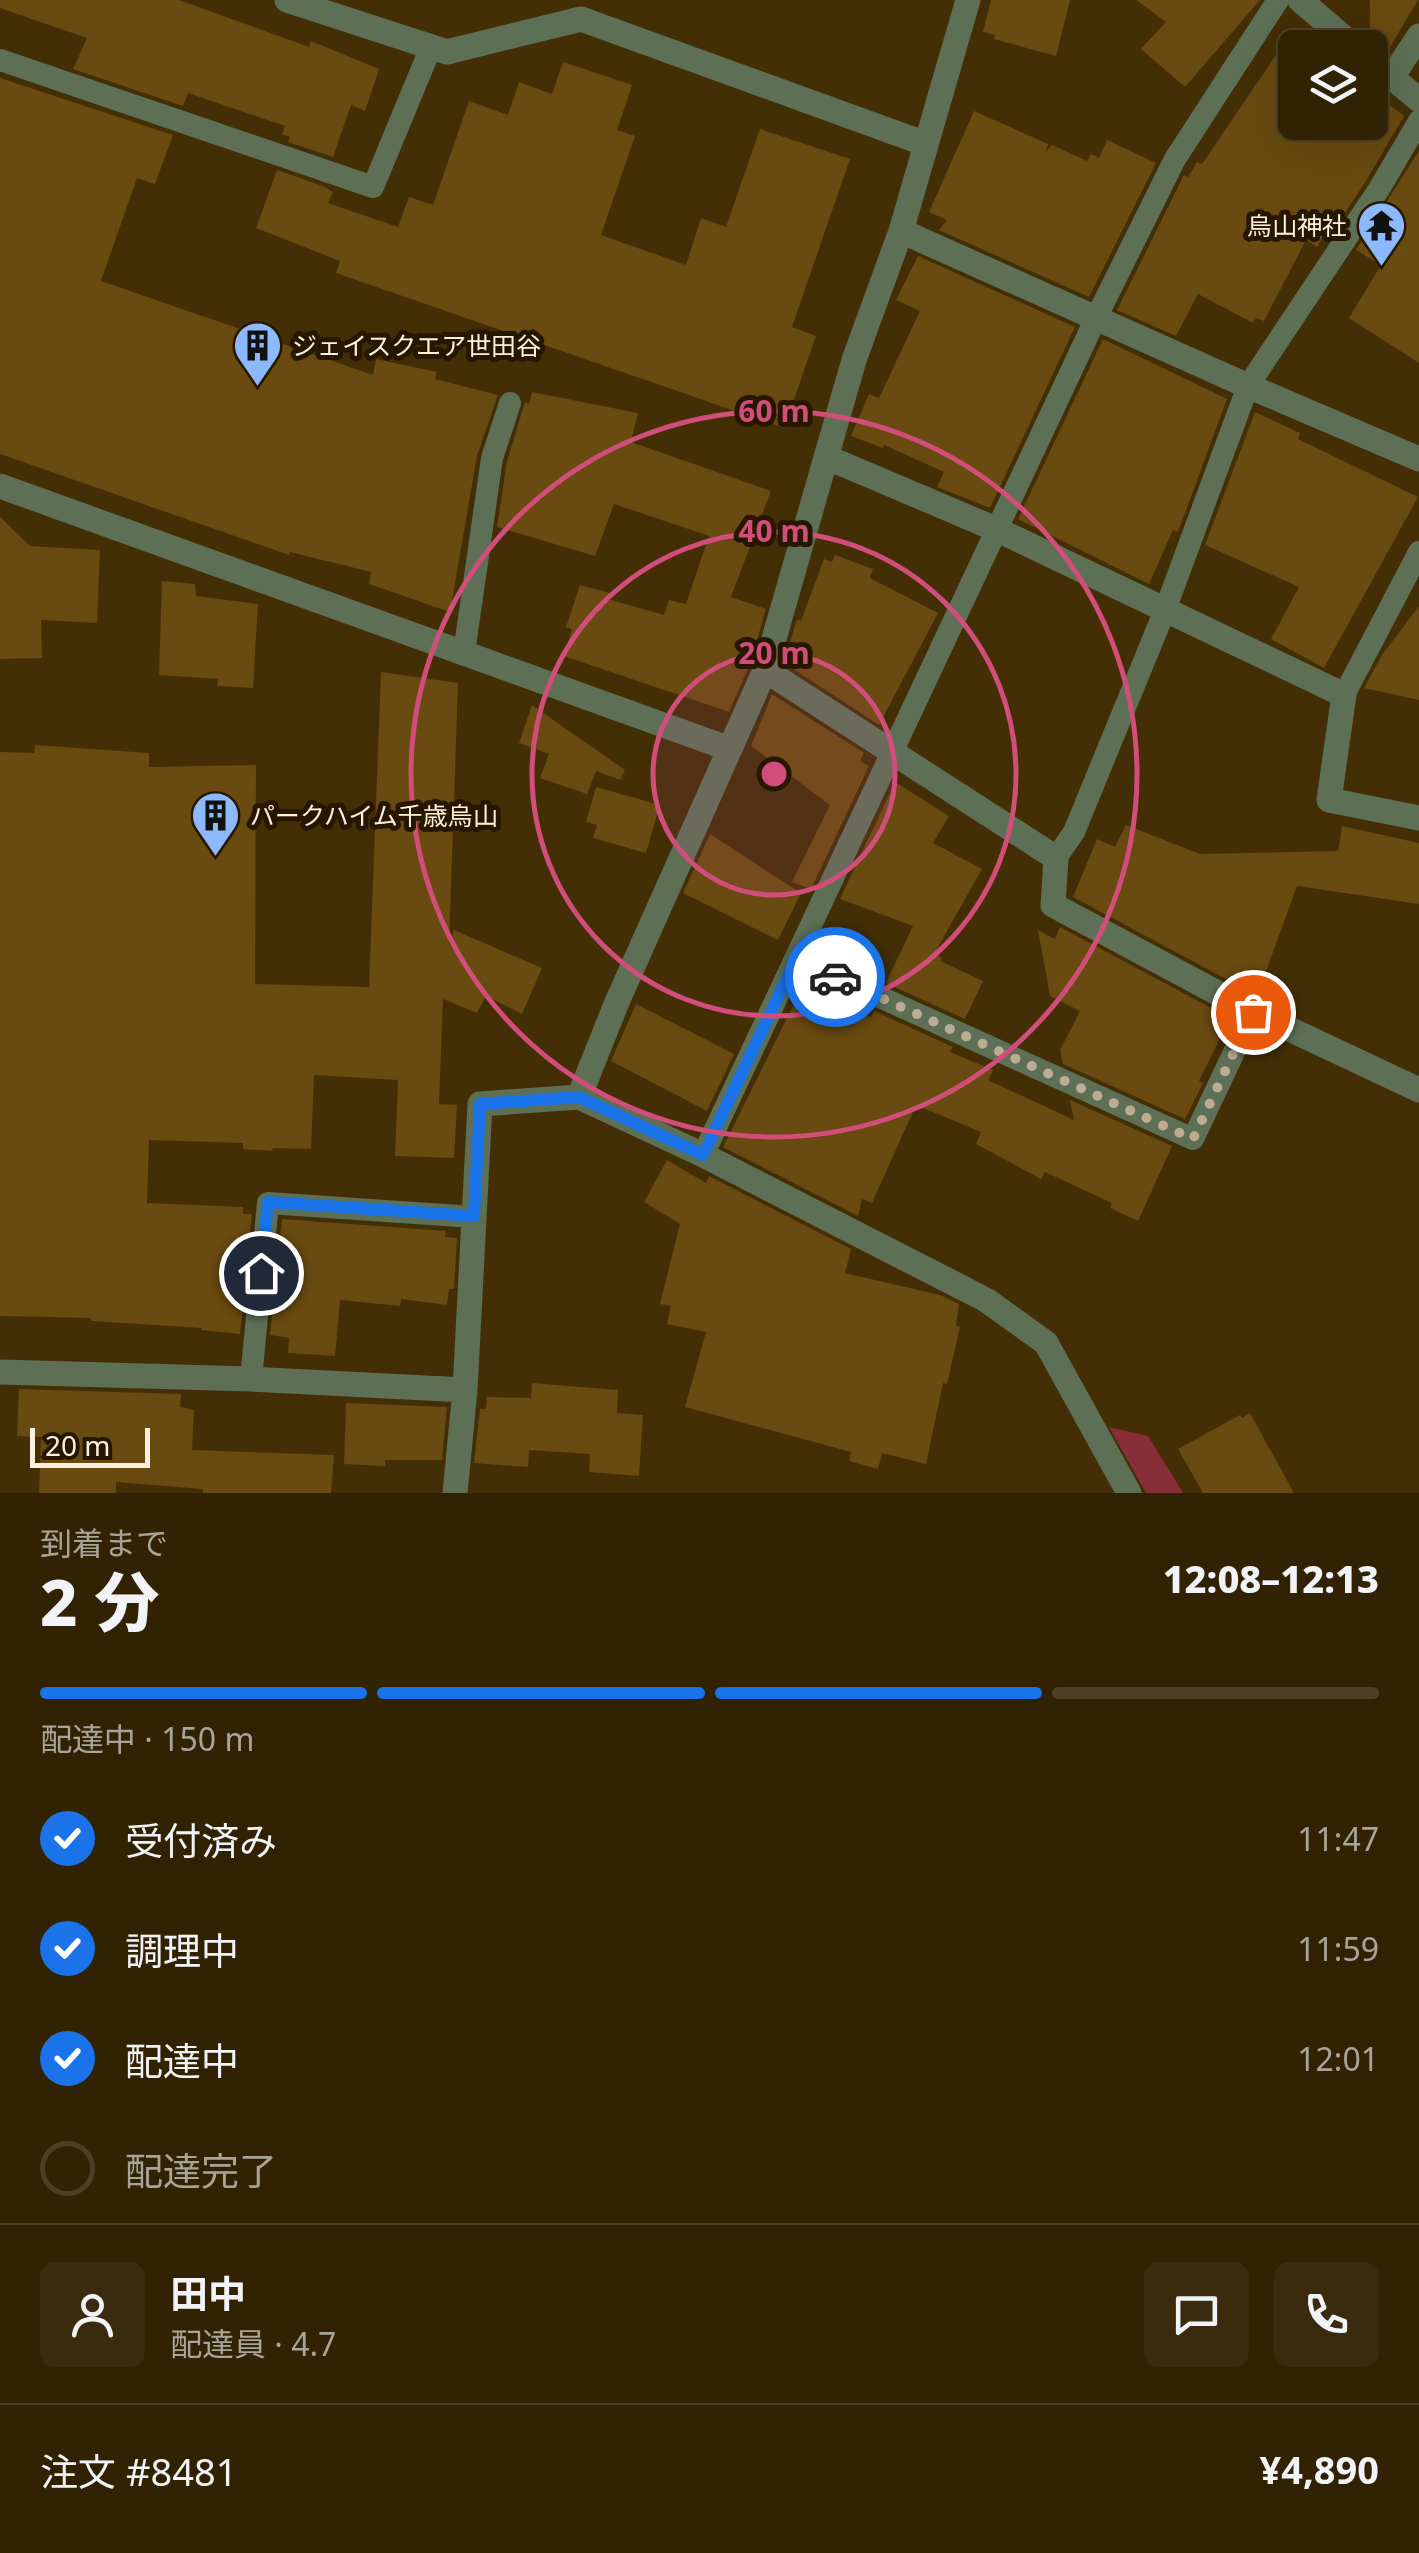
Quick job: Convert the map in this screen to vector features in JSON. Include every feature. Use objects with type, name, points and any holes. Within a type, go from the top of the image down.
[{"type":"street","points":[[287,0],[447,52],[582,19],[926,144]]},
{"type":"street","points":[[579,1097],[617,1002],[765,670],[854,360],[901,231],[968,0]]},
{"type":"street","points":[[1300,0],[1335,30]]},
{"type":"street","points":[[1392,77],[1419,36]]},
{"type":"street","points":[[1388,74],[1419,100]]},
{"type":"street","points":[[901,231],[1419,459]]},
{"type":"street","points":[[826,458],[998,530],[1344,695],[1329,800],[1419,818]]},
{"type":"street","points":[[0,486],[730,749]]},
{"type":"street","points":[[765,670],[1056,858],[1053,905],[1253,1012],[1419,1090]]},
{"type":"street","points":[[455,1493],[465,1390],[480,1104],[579,1097],[703,1155],[986,1300],[1046,1343],[1129,1493]]},
{"type":"street","points":[[0,1372],[465,1390]]},
{"type":"lane","points":[[703,1155],[1096,318],[1175,159],[1278,0]]},
{"type":"lane","points":[[0,60],[373,187],[430,46]]},
{"type":"lane","points":[[1056,858],[1074,832],[1165,610],[1248,386],[1379,189],[1419,121]]},
{"type":"lane","points":[[464,653],[492,458],[510,403]]},
{"type":"lane","points":[[1344,695],[1419,552]]},
{"type":"lane","points":[[796,959],[1193,1139],[1253,1012]]},
{"type":"lane","points":[[250,1379],[268,1202],[474,1216]]},
{"type":"shaded area","points":[[1109,1427],[1148,1436],[1183,1493],[1146,1493]]},
{"type":"building","points":[[0,0],[179,0],[309,47],[311,41],[379,69],[365,111],[351,105],[333,157],[288,142],[290,137],[282,134],[285,126],[188,93],[183,106],[73,69],[87,38],[0,8]]},
{"type":"building","points":[[991,0],[1070,0],[1056,56],[994,39],[995,35],[983,32]]},
{"type":"building","points":[[1136,0],[1260,0],[1185,87],[1141,49],[1166,22]]},
{"type":"building","points":[[1370,0],[1418,0],[1388,50],[1388,30],[1370,30]]},
{"type":"building","points":[[1278,52],[1278,140],[1388,140],[1388,104],[1404,116],[1331,234],[1326,231],[1317,247],[1306,240],[1264,321],[1256,318],[1253,323],[1198,294],[1176,336],[1117,310],[1184,175],[1188,177],[1197,162],[1202,164]]},
{"type":"building","points":[[563,62],[632,85],[617,130],[635,136],[601,235],[686,265],[701,218],[726,227],[760,129],[850,159],[792,327],[816,336],[784,428],[336,273],[340,261],[256,228],[277,170],[333,192],[328,203],[398,227],[409,197],[433,205],[469,101],[508,115],[519,82],[552,94]]},
{"type":"building","points":[[0,78],[173,135],[155,184],[137,178],[101,281],[373,375],[376,359],[437,372],[435,379],[498,395],[477,456],[450,612],[369,584],[371,572],[290,552],[289,555],[0,454]]},
{"type":"building","points":[[974,111],[1048,144],[1046,152],[1052,145],[1087,161],[1091,154],[1099,158],[1107,140],[1156,163],[1089,297],[939,230],[947,220],[929,212]]},
{"type":"building","points":[[1419,151],[1419,363],[1349,318],[1381,265],[1356,250]]},
{"type":"building","points":[[918,256],[1075,327],[990,508],[937,487],[944,472],[884,445],[883,448],[851,436],[869,394],[879,398],[920,311],[896,300]]},
{"type":"building","points":[[1103,339],[1227,399],[1178,532],[1173,530],[1149,584],[1018,519]]},
{"type":"building","points":[[532,392],[638,413],[631,442],[771,491],[731,597],[766,609],[750,664],[729,712],[564,656],[572,629],[566,627],[580,585],[610,593],[608,599],[664,615],[669,600],[686,604],[709,536],[614,504],[595,556],[497,527],[507,461],[525,402],[529,404]]},
{"type":"building","points":[[1255,412],[1300,433],[1298,439],[1418,497],[1324,668],[1271,639],[1299,587],[1205,545]]},
{"type":"building","points":[[0,517],[30,546],[100,550],[97,623],[41,620],[42,658],[0,659]]},
{"type":"building","points":[[835,555],[873,569],[870,578],[938,613],[879,725],[784,663],[797,619],[801,621],[824,559],[832,562]]},
{"type":"building","points":[[162,581],[195,584],[196,596],[258,604],[253,688],[217,686],[218,679],[159,675]]},
{"type":"building","points":[[1419,606],[1419,700],[1364,688],[1382,655]]},
{"type":"building","points":[[381,672],[458,683],[449,946],[454,930],[542,968],[522,1014],[486,996],[477,1013],[443,999],[439,1104],[457,1105],[454,1158],[395,1156],[398,1080],[314,1075],[311,1149],[272,1151],[243,1149],[243,1143],[149,1140],[147,1203],[243,1207],[243,1214],[252,1214],[240,1334],[91,1318],[0,1316],[0,752],[34,753],[35,745],[149,753],[149,767],[256,765],[255,984],[369,987]]},
{"type":"building","points":[[772,694],[864,753],[860,761],[869,766],[811,889],[792,882],[830,805],[751,746]]},
{"type":"building","points":[[532,705],[625,770],[620,780],[596,771],[587,794],[540,778],[549,754],[519,743]]},
{"type":"building","points":[[895,782],[949,816],[933,843],[982,869],[934,954],[942,958],[940,961],[983,981],[965,1019],[886,983],[913,926],[840,899]]},
{"type":"building","points":[[596,787],[660,805],[646,853],[593,838],[597,825],[586,822]]},
{"type":"building","points":[[1126,825],[1200,854],[1338,851],[1342,826],[1419,843],[1419,904],[1297,886],[1265,974],[1252,993],[1073,897],[1097,839],[1115,847]]},
{"type":"building","points":[[710,834],[801,893],[778,940],[683,893]]},
{"type":"building","points":[[1060,927],[1230,1018],[1185,1119],[1063,1064],[1060,1050],[1080,1011],[1050,996],[1038,930],[1055,939]]},
{"type":"building","points":[[802,988],[871,1017],[874,1011],[953,1047],[950,1052],[993,1070],[988,1080],[1074,1120],[1070,1100],[1172,1146],[1138,1221],[1110,1208],[1112,1203],[1045,1172],[1041,1179],[976,1144],[981,1132],[916,1105],[872,1203],[862,1199],[858,1216],[723,1147]]},
{"type":"building","points":[[636,1004],[734,1054],[707,1111],[611,1061]]},
{"type":"building","points":[[667,1160],[706,1183],[709,1176],[851,1249],[845,1273],[940,1295],[959,1304],[956,1326],[960,1327],[947,1384],[943,1383],[926,1464],[882,1453],[878,1469],[849,1461],[851,1452],[685,1407],[706,1332],[667,1324],[671,1306],[660,1304],[680,1224],[644,1202]]},
{"type":"building","points":[[282,1219],[446,1231],[445,1237],[457,1238],[454,1289],[449,1289],[447,1305],[401,1299],[400,1306],[340,1300],[335,1356],[288,1353],[289,1338],[270,1335]]},
{"type":"building","points":[[532,1383],[618,1390],[617,1413],[643,1415],[639,1476],[589,1472],[590,1454],[529,1450],[528,1467],[474,1463],[480,1409],[486,1409],[487,1397],[531,1398]]},
{"type":"building","points":[[19,1389],[181,1394],[180,1407],[194,1410],[192,1450],[334,1455],[331,1493],[203,1493],[203,1489],[116,1482],[116,1493],[39,1493],[41,1437],[17,1436]]},
{"type":"building","points":[[346,1403],[447,1407],[442,1460],[385,1460],[385,1466],[344,1464]]},
{"type":"building","points":[[1250,1413],[1294,1493],[1203,1493],[1178,1449]]},
{"type":"way so far","points":[[835,977],[1193,1139],[1253,1012]]},
{"type":"place","name":"烏山神社","points":[[1382,268]]},
{"type":"place","name":"ジェイスクエア世田谷","points":[[257,388]]},
{"type":"place","name":"パークハイム千歳烏山","points":[[215,858]]},
{"type":"route","points":[[261,1273],[268,1202],[474,1216],[480,1104],[579,1097],[703,1155],[796,959],[835,977]]}]
